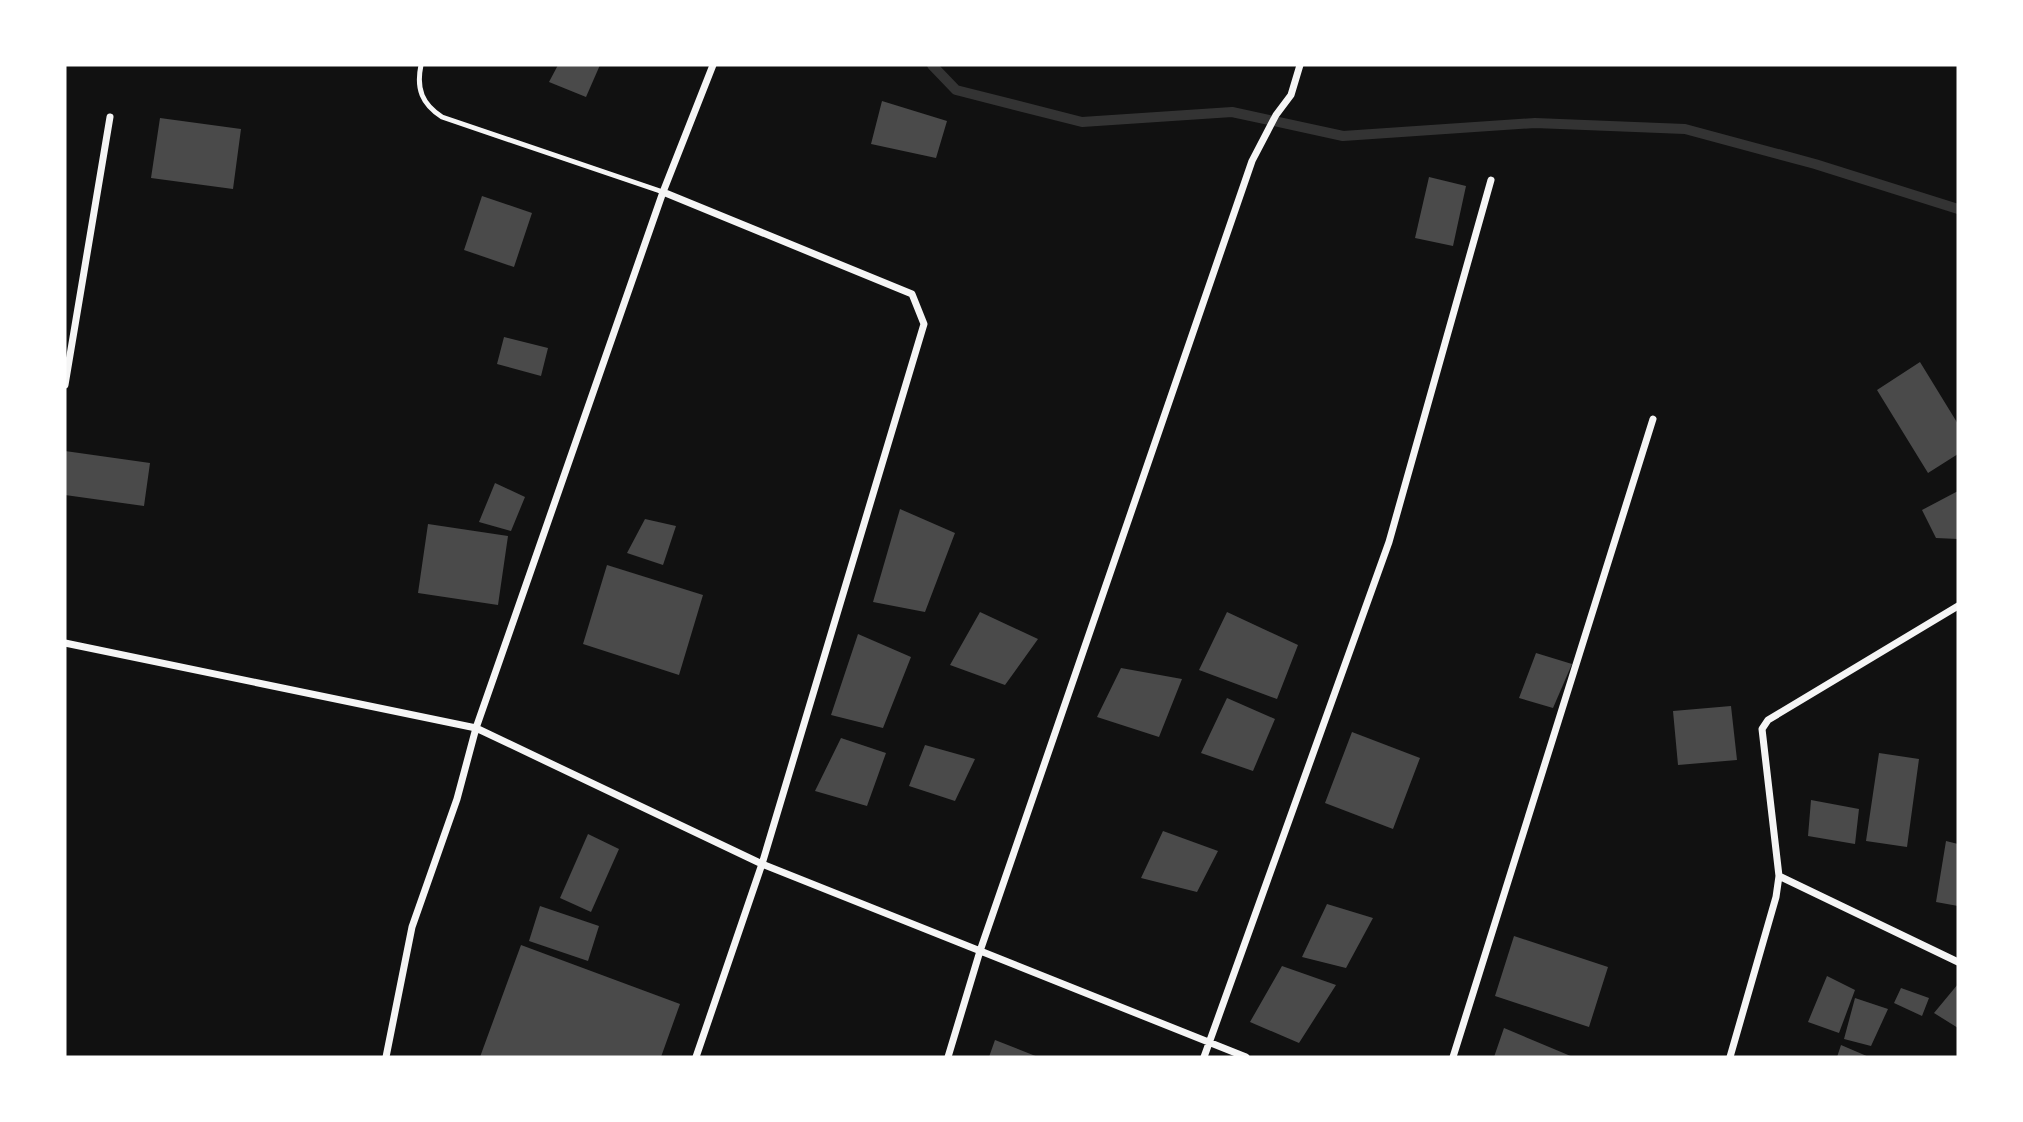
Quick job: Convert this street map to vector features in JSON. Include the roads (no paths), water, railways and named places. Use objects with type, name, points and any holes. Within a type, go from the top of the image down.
[{"type":"street","points":[[386,1057],[412,927],[457,799],[477,727],[663,192],[713,65]]},
{"type":"street","points":[[948,1057],[980,951],[1252,161],[1276,115],[1291,95],[1300,65]]},
{"type":"street","points":[[65,385],[110,117]]},
{"type":"street","points":[[1204,1057],[1389,542],[1491,180]]},
{"type":"street","points":[[663,192],[912,294],[924,324],[762,864],[696,1057]]},
{"type":"street","points":[[1453,1057],[1653,419]]},
{"type":"street","points":[[1730,1057],[1776,897],[1779,876],[1762,729],[1769,720],[1958,606]]},
{"type":"street","points":[[65,643],[477,727],[762,864],[1245,1057]]},
{"type":"street","points":[[1779,876],[1958,962]]},
{"type":"lane","points":[[421,65],[420,94],[429,109],[442,117],[663,192]]},
{"type":"waterway","points":[[932,65],[956,90],[1082,122],[1232,112],[1343,136],[1535,123],[1685,129],[1815,164],[1958,209]]}]
